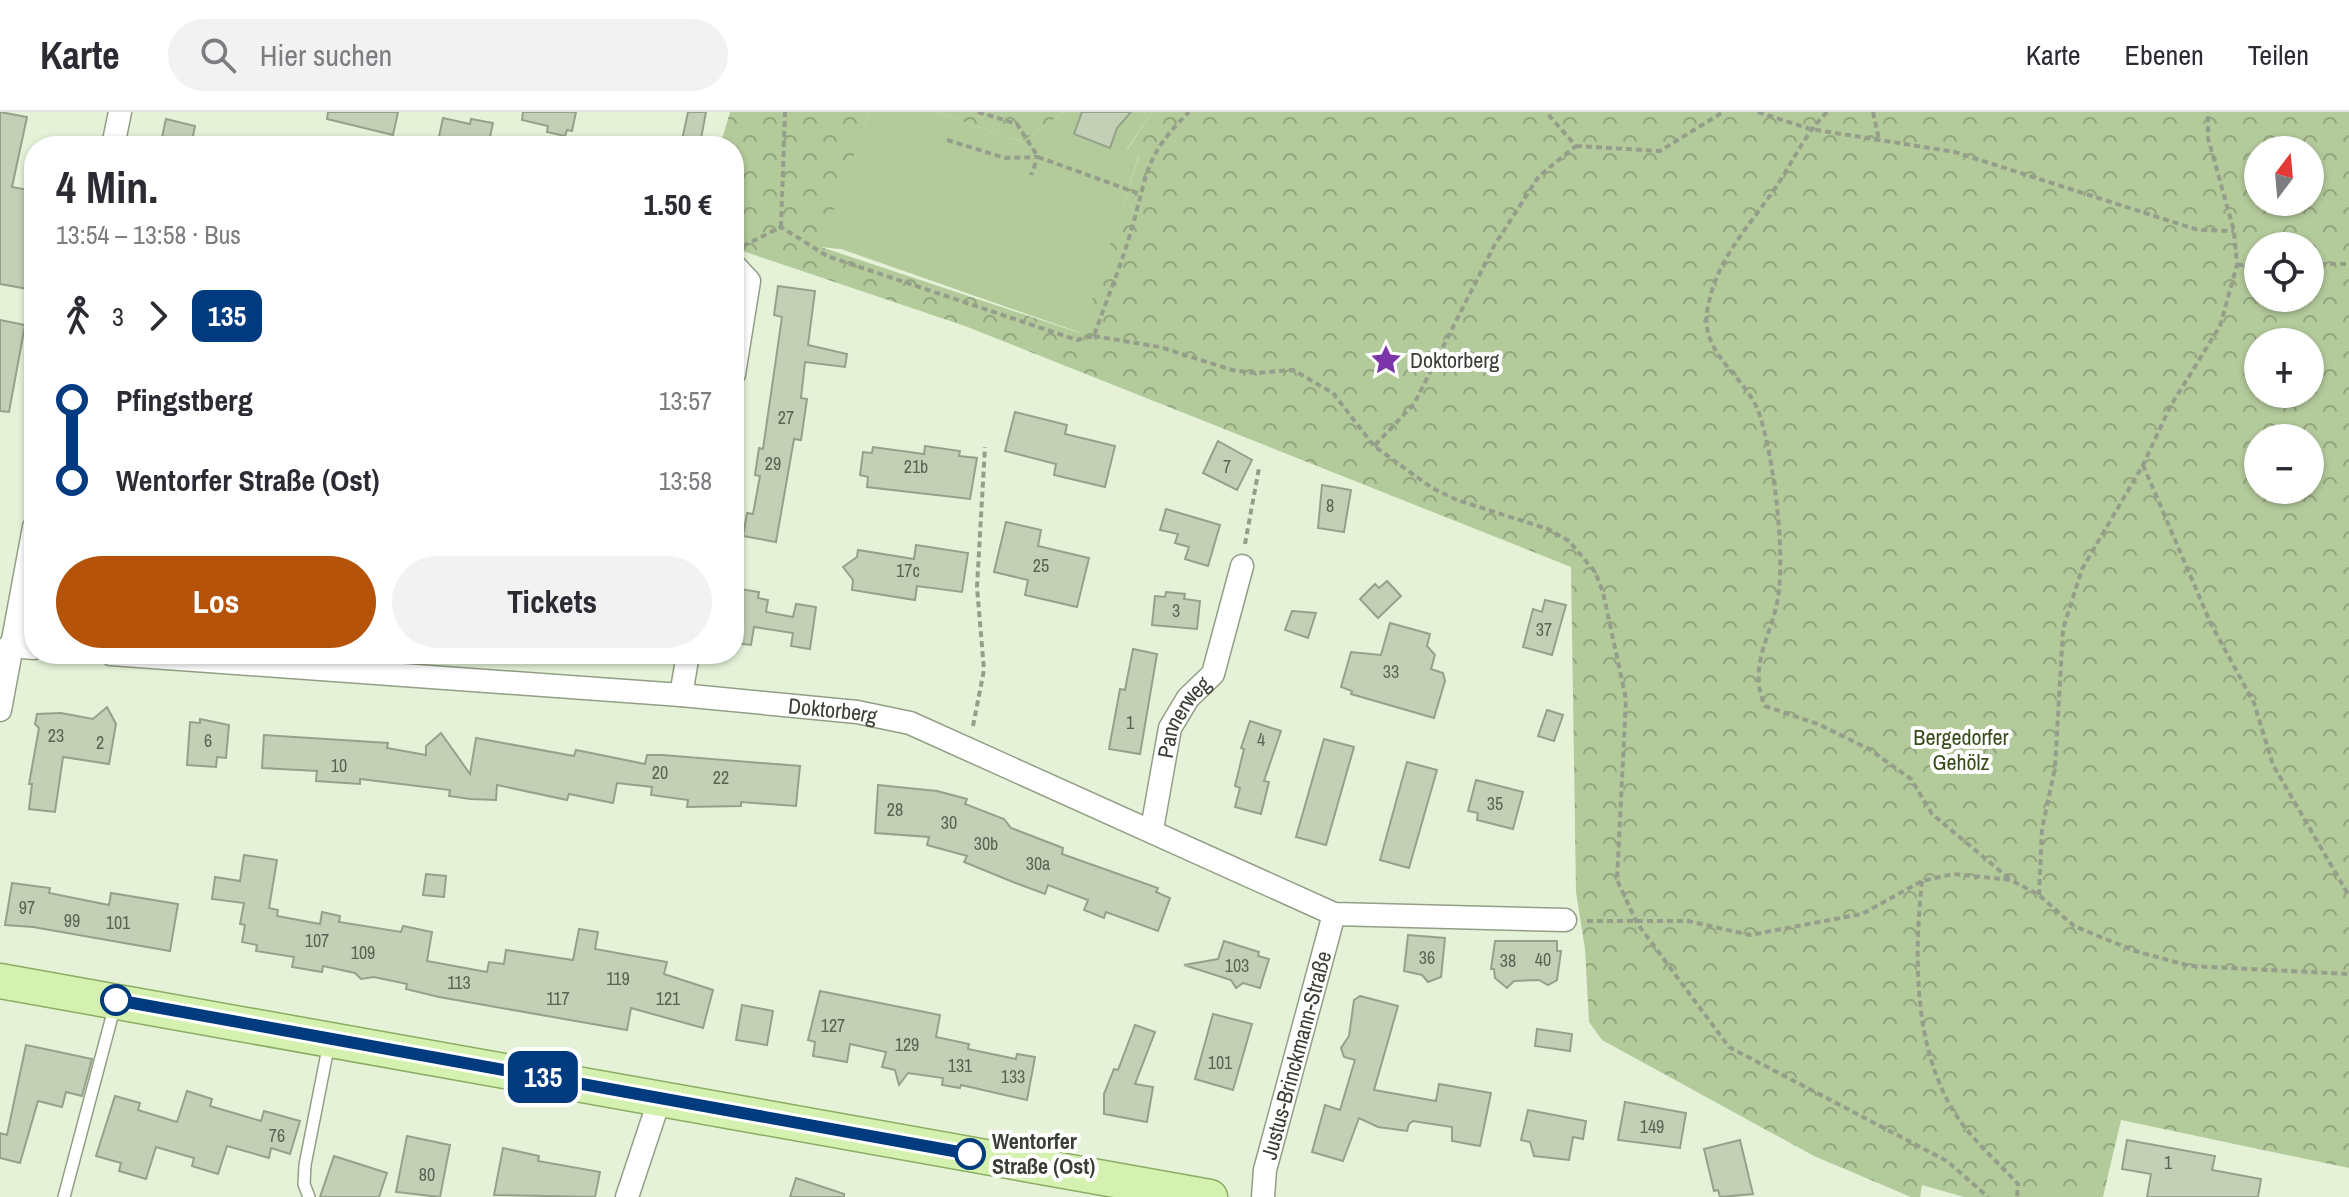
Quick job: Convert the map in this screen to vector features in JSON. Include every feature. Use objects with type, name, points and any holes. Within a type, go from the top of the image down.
[{"type":"main road","points":[[0,981],[1210,1197]]},
{"type":"street","points":[[115,136],[120,112]]},
{"type":"street","points":[[744,276],[749,281],[744,312]]},
{"type":"street","name":"Pannerweg","points":[[1152,829],[1170,728],[1188,698],[1213,674],[1242,566]]},
{"type":"street","points":[[0,710],[24,575]]},
{"type":"street","points":[[9,646],[24,647]]},
{"type":"street","name":"Doktorberg","points":[[326,664],[857,712],[910,723],[1152,829],[1334,914],[1565,920]]},
{"type":"street","points":[[681,695],[686,664]]},
{"type":"street","name":"Justus-Brinckmann-Straße","points":[[1263,1197],[1265,1170],[1334,914]]},
{"type":"street","points":[[627,1197],[660,1098]]},
{"type":"lane","points":[[64,1197],[116,1000]]},
{"type":"lane","points":[[309,1197],[304,1184],[305,1165],[330,1039]]},
{"type":"path","points":[[781,227],[785,112]]},
{"type":"path","points":[[978,112],[1017,124],[1038,157]]},
{"type":"path","points":[[1094,336],[1131,232],[1148,163],[1169,131],[1189,112]]},
{"type":"path","points":[[1546,112],[1576,146]]},
{"type":"path","points":[[1374,446],[1414,404],[1494,246],[1539,176],[1576,146],[1660,151],[1723,112]]},
{"type":"path","points":[[1758,112],[1810,129],[1955,152],[2198,230],[2234,231]]},
{"type":"path","points":[[1827,112],[1810,129],[1776,187],[1730,246],[1707,310],[1706,334],[1716,354],[1746,385],[1760,416],[1778,513],[1779,591],[1758,661],[1757,687],[1765,706],[1818,724],[1869,749],[1911,779],[1932,814],[2011,880],[2039,895],[2074,926],[2135,951],[2190,966],[2349,974]]},
{"type":"path","points":[[1873,112],[1879,140]]},
{"type":"path","points":[[2039,895],[2042,829],[2055,768],[2063,629],[2082,569],[2143,465],[2170,407],[2220,326],[2237,265],[2234,231],[2208,138],[2208,112]]},
{"type":"path","points":[[947,140],[1005,158],[1038,157],[1140,194]]},
{"type":"path","points":[[1031,175],[1038,157]]},
{"type":"path","points":[[744,246],[781,227]]},
{"type":"path","points":[[781,227],[827,256],[1077,340],[1094,336],[1160,347],[1232,370],[1255,373],[1293,370],[1333,393],[1374,446],[1432,488],[1457,500],[1559,535],[1584,556],[1595,572],[1603,592],[1626,699],[1617,880],[1637,923],[1729,1047],[1947,1161],[1988,1197]]},
{"type":"path","points":[[2324,264],[2349,264]]},
{"type":"path","points":[[2237,265],[2244,265]]},
{"type":"path","points":[[968,749],[984,670],[977,587],[985,447]]},
{"type":"path","points":[[2143,465],[2211,624],[2254,703],[2273,765],[2349,896]]},
{"type":"path","points":[[1242,566],[1259,468]]},
{"type":"path","points":[[1565,920],[1637,923],[1688,921],[1750,935],[1862,914],[1922,881],[1953,874],[2011,880]]},
{"type":"path","points":[[1922,881],[1915,947],[1931,1068],[1957,1117],[2018,1184],[2017,1197]]},
{"type":"green space","name":"Bergedorfer Gehölz","points":[[730,112],[870,112],[821,247],[1080,333],[1139,156],[1127,150],[1152,112],[2349,112],[2349,1168],[2121,1120],[2103,1197],[1964,1197],[1922,1185],[1920,1197],[1911,1197],[1814,1156],[1602,1040],[1589,1022],[1585,949],[1576,892],[1571,567],[965,326],[744,251],[744,136],[723,136]]},
{"type":"green space","points":[[870,112],[934,112],[1022,142],[1064,112],[1152,112],[1127,149],[1139,155],[1081,333],[841,249],[820,247]]},
{"type":"green space","points":[[934,112],[1064,112],[1022,142]]},
{"type":"building","points":[[0,112],[27,117],[12,187],[24,189],[24,288],[0,284]]},
{"type":"building","points":[[328,112],[398,112],[393,135],[327,119]]},
{"type":"building","points":[[523,112],[576,112],[572,131],[567,130],[565,136],[547,132],[548,126],[522,120]]},
{"type":"building","points":[[688,112],[706,112],[702,136],[683,136]]},
{"type":"building","points":[[1082,112],[1131,112],[1117,128],[1110,148],[1074,134]]},
{"type":"building","points":[[443,118],[470,124],[471,119],[493,123],[490,136],[439,136]]},
{"type":"building","points":[[166,119],[195,126],[193,136],[162,136]]},
{"type":"building","points":[[778,286],[815,291],[808,345],[847,354],[845,367],[805,362],[801,398],[807,399],[801,440],[794,439],[776,542],[744,536],[747,513],[753,514],[760,476],[755,475],[759,448],[763,449],[782,317],[774,315]]},
{"type":"building","points":[[0,320],[24,325],[24,330],[9,412],[0,411]]},
{"type":"building","points":[[1015,412],[1067,425],[1065,434],[1115,446],[1105,487],[1054,475],[1056,464],[1005,451]]},
{"type":"building","points":[[1218,441],[1252,460],[1237,490],[1203,473]]},
{"type":"building","points":[[925,446],[960,451],[959,456],[977,458],[970,499],[867,487],[868,477],[860,475],[863,452],[872,453],[873,447],[924,454]]},
{"type":"building","points":[[1322,485],[1351,490],[1344,532],[1318,528]]},
{"type":"building","points":[[1166,509],[1220,525],[1208,566],[1185,559],[1189,547],[1175,543],[1178,534],[1160,530]]},
{"type":"building","points":[[1006,522],[1041,530],[1038,546],[1089,558],[1077,607],[1025,595],[1028,580],[994,572]]},
{"type":"building","points":[[916,545],[968,553],[962,592],[917,586],[915,600],[852,590],[853,580],[843,567],[857,557],[858,550],[914,559]]},
{"type":"building","points":[[1387,581],[1401,596],[1378,618],[1360,599],[1375,584],[1379,588]]},
{"type":"building","points":[[744,590],[759,592],[758,598],[768,600],[766,612],[793,617],[796,604],[816,607],[810,649],[791,646],[793,633],[754,627],[751,645],[744,644]]},
{"type":"building","points":[[1166,592],[1185,594],[1184,599],[1200,601],[1197,629],[1152,625],[1155,596],[1165,597]]},
{"type":"building","points":[[1545,600],[1566,605],[1552,655],[1523,647],[1533,609],[1542,612]]},
{"type":"building","points":[[1292,611],[1316,613],[1308,638],[1285,630]]},
{"type":"building","points":[[1390,623],[1430,634],[1427,646],[1435,655],[1431,669],[1443,673],[1445,681],[1434,718],[1351,694],[1352,691],[1341,687],[1351,652],[1381,655]]},
{"type":"building","points":[[1133,649],[1157,654],[1140,754],[1109,749],[1120,689],[1125,690]]},
{"type":"building","points":[[107,707],[116,724],[109,764],[63,757],[55,812],[29,809],[32,784],[29,784],[39,728],[35,724],[37,714],[61,713],[93,719]]},
{"type":"building","points":[[1547,710],[1563,715],[1554,741],[1538,736]]},
{"type":"building","points":[[200,719],[229,725],[226,758],[217,757],[216,767],[187,765],[190,722],[200,723]]},
{"type":"building","points":[[1250,721],[1281,731],[1264,781],[1269,782],[1261,814],[1235,807],[1240,788],[1235,786],[1244,749],[1241,748]]},
{"type":"building","points":[[441,733],[470,774],[476,738],[574,756],[576,750],[645,764],[647,755],[662,755],[800,766],[796,806],[741,802],[741,806],[687,807],[688,800],[651,795],[652,787],[617,783],[613,803],[569,794],[567,800],[497,785],[496,800],[470,799],[449,796],[450,790],[360,779],[360,784],[316,781],[317,771],[262,768],[264,735],[388,743],[387,748],[426,755],[426,746]]},
{"type":"building","points":[[1324,739],[1354,747],[1326,845],[1296,837]]},
{"type":"building","points":[[1407,762],[1437,770],[1409,868],[1380,860]]},
{"type":"building","points":[[1476,780],[1523,792],[1513,829],[1477,820],[1478,813],[1468,811]]},
{"type":"building","points":[[878,785],[937,791],[967,799],[965,804],[1004,819],[1011,828],[1063,848],[1062,854],[1158,888],[1156,892],[1170,898],[1158,931],[1106,912],[1104,918],[1084,910],[1088,900],[1048,885],[1045,894],[964,862],[967,856],[927,845],[929,837],[875,833]]},
{"type":"building","points":[[244,855],[277,860],[269,908],[278,910],[277,916],[320,924],[322,912],[340,916],[339,922],[401,932],[403,926],[432,932],[427,961],[487,972],[489,962],[504,964],[506,950],[573,960],[579,929],[598,932],[595,949],[667,962],[664,974],[713,990],[703,1028],[631,1008],[627,1030],[439,997],[406,989],[407,984],[374,977],[361,979],[355,973],[323,966],[322,972],[292,967],[294,957],[256,951],[257,945],[242,942],[245,925],[240,924],[244,903],[212,899],[215,877],[240,881]]},
{"type":"building","points":[[426,874],[446,876],[444,897],[423,895]]},
{"type":"building","points":[[12,883],[50,888],[49,893],[109,905],[111,893],[178,904],[170,951],[5,925]]},
{"type":"building","points":[[1408,935],[1445,938],[1441,977],[1428,982],[1422,975],[1404,971]]},
{"type":"building","points":[[1224,941],[1259,952],[1258,956],[1269,959],[1260,988],[1243,983],[1236,988],[1231,980],[1184,965],[1218,959]]},
{"type":"building","points":[[1495,941],[1557,941],[1557,951],[1561,951],[1557,980],[1548,985],[1539,980],[1514,981],[1507,988],[1495,978],[1494,969],[1491,969]]},
{"type":"building","points":[[820,991],[940,1015],[936,1037],[969,1044],[968,1049],[1016,1059],[1017,1054],[1035,1057],[1027,1100],[961,1085],[960,1088],[942,1085],[943,1078],[908,1073],[899,1085],[895,1070],[882,1067],[886,1052],[850,1044],[847,1062],[813,1056],[815,1042],[808,1040]]},
{"type":"building","points":[[1360,996],[1398,1006],[1374,1090],[1436,1101],[1439,1084],[1491,1093],[1480,1146],[1452,1141],[1452,1127],[1413,1121],[1407,1131],[1378,1127],[1359,1118],[1343,1161],[1312,1152],[1325,1105],[1340,1110],[1355,1060],[1344,1057],[1341,1048],[1349,1036],[1354,1000]]},
{"type":"building","points":[[742,1005],[773,1011],[767,1045],[736,1040]]},
{"type":"building","points":[[1213,1014],[1252,1024],[1233,1090],[1195,1079]]},
{"type":"building","points":[[1135,1025],[1155,1032],[1135,1084],[1153,1087],[1147,1122],[1104,1114],[1104,1094],[1114,1069],[1118,1070]]},
{"type":"building","points":[[1537,1029],[1572,1034],[1570,1051],[1535,1046]]},
{"type":"building","points":[[26,1045],[92,1059],[82,1096],[66,1092],[62,1107],[38,1101],[20,1163],[0,1158],[0,1133],[7,1135]]},
{"type":"building","points":[[187,1091],[212,1099],[210,1106],[261,1121],[264,1111],[300,1121],[290,1154],[271,1148],[269,1158],[227,1146],[218,1174],[192,1166],[194,1158],[156,1147],[146,1179],[119,1171],[121,1163],[96,1156],[115,1096],[140,1103],[138,1110],[177,1122]]},
{"type":"building","points":[[1625,1102],[1686,1113],[1680,1148],[1618,1140]]},
{"type":"building","points":[[1528,1110],[1586,1121],[1583,1139],[1573,1137],[1569,1160],[1534,1156],[1530,1142],[1521,1140]]},
{"type":"building","points":[[407,1136],[450,1145],[440,1197],[396,1192]]},
{"type":"building","points":[[1740,1140],[1753,1194],[1720,1197],[1718,1190],[1714,1191],[1704,1149]]},
{"type":"building","points":[[2127,1140],[2215,1156],[2212,1170],[2261,1179],[2258,1197],[2147,1197],[2151,1174],[2122,1169]]},
{"type":"building","points":[[503,1148],[539,1156],[538,1161],[600,1172],[595,1197],[494,1195]]},
{"type":"building","points":[[334,1156],[387,1173],[379,1197],[320,1197]]},
{"type":"building","points":[[796,1178],[844,1194],[844,1197],[790,1197]]},
{"type":"bus line","name":"135","points":[[116,1000],[970,1154]]},
{"type":"place","name":"Doktorberg","points":[[1386,360]]},
{"type":"place","name":"Wentorfer Straße (Ost)","points":[[970,1154]]}]
